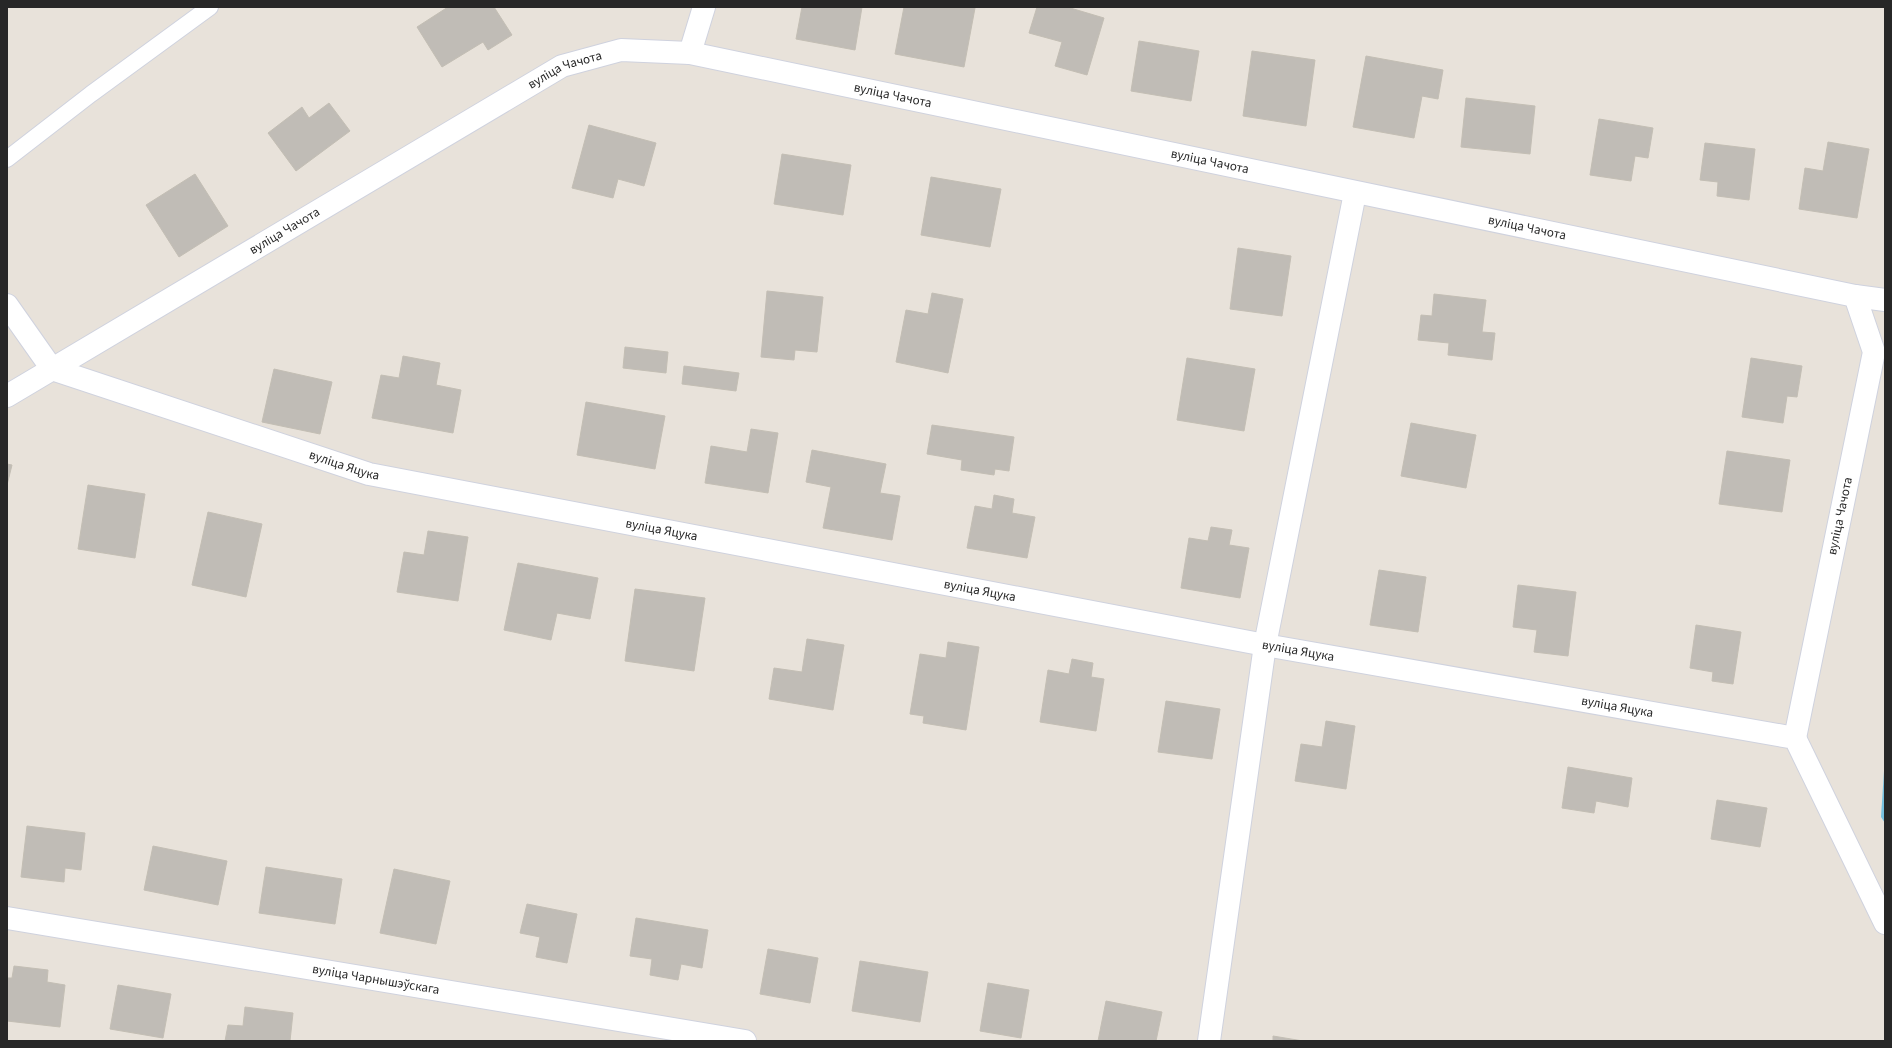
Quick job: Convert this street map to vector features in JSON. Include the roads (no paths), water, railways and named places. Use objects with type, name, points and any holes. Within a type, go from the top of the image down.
[{"type":"street","points":[[690,53],[704,7]]},
{"type":"street","name":"вуліца Чачота","points":[[7,396],[562,66],[621,50],[690,53],[1355,193],[1855,296],[1885,300]]},
{"type":"street","points":[[1209,1041],[1265,645],[1355,193]]},
{"type":"street","name":"вуліца Чачота","points":[[1795,738],[1874,352],[1855,296]]},
{"type":"street","points":[[7,306],[52,369]]},
{"type":"street","name":"вуліца Яцука","points":[[52,369],[369,474],[1265,645],[1795,738]]},
{"type":"street","points":[[1795,738],[1885,923]]},
{"type":"street","name":"вуліца Чарнышэўскага","points":[[7,918],[745,1041]]},
{"type":"lane","points":[[7,159],[91,94],[210,7]]},
{"type":"water","points":[[1885,756],[1885,823],[1881,817]]}]
